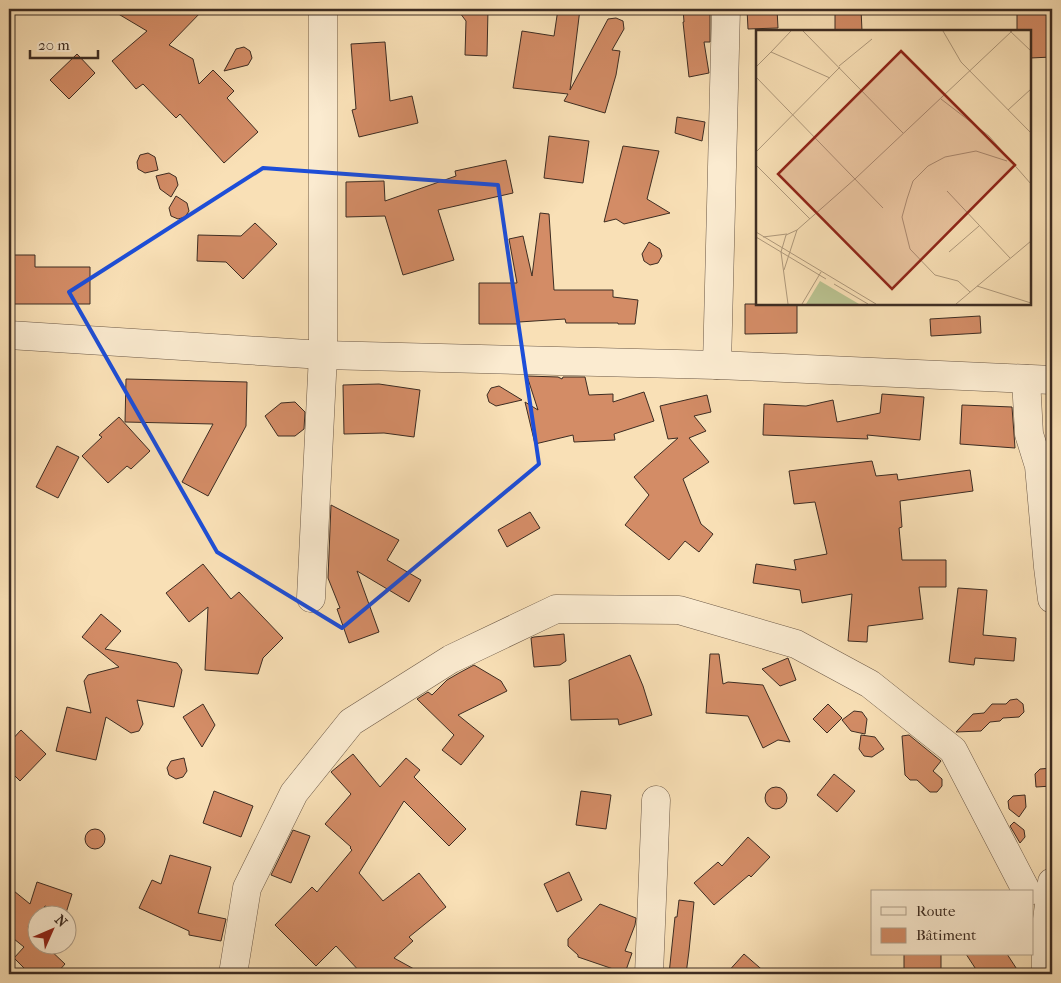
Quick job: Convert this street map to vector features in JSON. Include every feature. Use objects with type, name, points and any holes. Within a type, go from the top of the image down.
[{"type":"street","points":[[311,598],[323,355],[323,9]]},
{"type":"street","points":[[717,365],[726,9]]},
{"type":"street","points":[[9,335],[323,355],[717,365],[1039,380],[1029,434],[1039,466],[1052,598]]},
{"type":"street","points":[[233,974],[247,888],[294,793],[351,722],[450,660],[556,609],[680,610],[796,644],[870,684],[952,750],[1026,890]]},
{"type":"street","points":[[649,974],[656,800]]},
{"type":"street","points":[[1046,974],[1046,927],[1052,882]]},
{"type":"street","points":[[1034,905],[1046,927]]},
{"type":"highlighted area","points":[[263,168],[498,185],[539,464],[342,628],[217,552],[69,292]]},
{"type":"building","points":[[110,9],[204,9],[169,45],[193,59],[199,84],[213,70],[234,91],[227,98],[258,132],[224,163],[180,114],[176,118],[143,84],[136,89],[112,61],[147,31]]},
{"type":"building","points":[[457,9],[488,9],[487,56],[465,55],[466,21]]},
{"type":"building","points":[[558,9],[580,9],[570,90],[608,19],[616,18],[623,21],[624,29],[612,50],[620,51],[616,75],[605,113],[564,101],[568,94],[513,88],[522,31],[554,36]]},
{"type":"building","points":[[683,9],[710,9],[710,42],[704,42],[709,73],[689,77]]},
{"type":"building","points":[[747,9],[777,9],[778,28],[748,29]]},
{"type":"building","points":[[835,9],[861,9],[862,30],[835,30]]},
{"type":"building","points":[[1017,9],[1052,9],[1052,57],[1031,58],[1031,30],[1017,30]]},
{"type":"building","points":[[385,42],[390,101],[412,96],[418,123],[359,137],[352,110],[356,109],[351,44]]},
{"type":"building","points":[[244,47],[250,51],[252,58],[248,65],[224,71],[236,49]]},
{"type":"building","points":[[77,54],[95,73],[69,99],[50,80]]},
{"type":"building","points":[[677,117],[705,122],[702,141],[675,133]]},
{"type":"building","points":[[549,136],[589,141],[583,183],[544,178]]},
{"type":"building","points":[[623,146],[659,151],[647,199],[670,213],[624,224],[616,219],[604,222]]},
{"type":"building","points":[[148,153],[155,157],[158,170],[145,173],[138,169],[137,162],[140,155]]},
{"type":"building","points":[[506,160],[513,193],[438,210],[454,260],[403,275],[385,216],[346,217],[346,182],[384,181],[385,201],[456,176],[455,171]]},
{"type":"building","points":[[169,173],[176,177],[178,185],[171,197],[160,189],[156,176]]},
{"type":"building","points":[[176,196],[187,203],[189,211],[185,217],[178,219],[171,216],[169,208]]},
{"type":"building","points":[[540,213],[549,214],[554,290],[613,290],[613,297],[638,300],[635,324],[566,323],[565,319],[519,322],[519,324],[479,324],[479,283],[517,283],[509,239],[523,236],[532,276]]},
{"type":"building","points":[[255,223],[277,244],[243,279],[226,262],[197,261],[198,235],[241,236]]},
{"type":"building","points":[[649,242],[660,249],[662,256],[658,263],[650,265],[644,261],[642,254]]},
{"type":"building","points":[[9,255],[35,255],[35,267],[90,267],[90,304],[9,304]]},
{"type":"building","points":[[745,304],[797,305],[797,333],[745,334]]},
{"type":"building","points":[[980,316],[981,333],[931,336],[930,319]]},
{"type":"building","points":[[527,376],[558,377],[562,379],[563,377],[585,377],[589,395],[613,394],[613,402],[644,392],[654,421],[614,434],[615,440],[574,442],[573,435],[535,444],[525,402],[538,410]]},
{"type":"building","points":[[126,379],[247,382],[246,426],[208,496],[182,482],[213,424],[125,422]]},
{"type":"building","points":[[379,384],[420,390],[414,437],[384,433],[344,434],[343,385]]},
{"type":"building","points":[[499,386],[522,400],[496,406],[489,402],[487,395],[491,388]]},
{"type":"building","points":[[882,394],[924,397],[920,440],[867,435],[868,439],[763,435],[764,404],[806,406],[833,400],[837,422],[880,413]]},
{"type":"building","points":[[707,395],[711,412],[694,416],[706,431],[689,438],[709,462],[683,479],[701,524],[713,534],[699,552],[685,541],[669,560],[625,525],[649,495],[634,477],[678,438],[668,439],[660,406]]},
{"type":"building","points":[[295,402],[305,412],[304,429],[295,436],[278,436],[265,416],[281,403]]},
{"type":"building","points":[[962,405],[1012,407],[1015,448],[960,444]]},
{"type":"building","points":[[119,417],[150,451],[131,469],[127,466],[108,483],[82,456],[102,437],[99,435]]},
{"type":"building","points":[[57,446],[79,457],[58,498],[36,487]]},
{"type":"building","points":[[872,461],[876,476],[897,474],[898,480],[970,470],[973,491],[900,501],[902,527],[899,528],[902,560],[946,560],[946,587],[919,587],[923,619],[868,626],[867,642],[848,641],[852,594],[802,603],[800,590],[753,583],[756,564],[796,570],[794,560],[827,554],[815,502],[794,504],[789,471]]},
{"type":"building","points":[[331,505],[399,540],[387,560],[421,580],[409,602],[357,571],[379,632],[349,643],[337,609],[340,608],[328,578]]},
{"type":"building","points":[[530,512],[540,528],[507,547],[498,530]]},
{"type":"building","points":[[203,564],[231,599],[239,592],[283,638],[263,658],[258,674],[205,670],[208,607],[189,622],[166,593]]},
{"type":"building","points":[[958,588],[987,590],[983,635],[1016,638],[1014,661],[975,658],[974,665],[949,662]]},
{"type":"building","points":[[101,614],[121,631],[105,649],[177,663],[182,670],[174,707],[137,700],[143,724],[139,731],[131,733],[106,717],[96,760],[56,751],[67,707],[91,713],[84,681],[88,675],[119,667],[82,637]]},
{"type":"building","points":[[564,634],[566,661],[560,665],[534,667],[531,638]]},
{"type":"building","points":[[710,654],[719,654],[723,684],[728,682],[763,685],[790,742],[778,740],[763,748],[748,716],[706,713]]},
{"type":"building","points":[[630,655],[643,686],[652,715],[619,725],[618,719],[571,720],[569,680]]},
{"type":"building","points":[[788,658],[796,680],[780,686],[762,669]]},
{"type":"building","points":[[474,665],[501,681],[507,691],[458,715],[484,736],[461,765],[442,750],[454,735],[417,699],[428,692],[432,695],[447,680]]},
{"type":"building","points":[[1017,699],[1023,704],[1024,712],[1019,717],[1003,718],[1000,721],[990,722],[981,731],[956,732],[973,714],[984,713],[992,704],[1006,704],[1010,700]]},
{"type":"building","points":[[203,704],[215,725],[202,747],[183,717]]},
{"type":"building","points":[[828,704],[842,718],[827,733],[813,719]]},
{"type":"building","points":[[854,711],[862,712],[867,719],[865,734],[851,731],[842,720]]},
{"type":"building","points":[[21,730],[46,754],[20,781],[9,770],[9,743]]},
{"type":"building","points":[[861,735],[875,737],[884,749],[872,757],[864,756],[859,749]]},
{"type":"building","points":[[909,735],[941,761],[933,771],[942,779],[942,786],[937,792],[930,792],[917,780],[910,780],[905,775],[902,736]]},
{"type":"building","points":[[353,754],[380,787],[406,758],[420,770],[414,777],[466,829],[449,846],[404,801],[359,873],[383,901],[419,873],[446,907],[409,937],[413,941],[394,958],[423,974],[362,974],[336,946],[316,966],[275,925],[312,887],[317,892],[352,850],[325,824],[351,794],[331,772]]},
{"type":"building","points":[[184,758],[187,771],[183,777],[176,779],[169,775],[167,768],[171,761]]},
{"type":"building","points":[[1052,768],[1052,786],[1036,787],[1035,774],[1040,769]]},
{"type":"building","points":[[834,774],[855,791],[837,812],[817,795]]},
{"type":"building","points":[[776,787],[784,790],[787,798],[784,806],[776,809],[768,806],[765,798],[768,790]]},
{"type":"building","points":[[214,791],[253,806],[241,837],[203,823]]},
{"type":"building","points":[[581,791],[611,795],[606,829],[576,825]]},
{"type":"building","points":[[1025,795],[1026,807],[1019,817],[1009,809],[1008,801],[1013,796]]},
{"type":"building","points":[[1014,822],[1024,830],[1025,837],[1020,843],[1010,826]]},
{"type":"building","points":[[95,829],[102,832],[105,839],[102,846],[95,849],[88,846],[85,839],[88,832]]},
{"type":"building","points":[[293,830],[310,836],[291,883],[271,875]]},
{"type":"building","points":[[748,837],[770,857],[751,877],[749,875],[714,905],[694,883],[718,862],[722,866]]},
{"type":"building","points":[[170,855],[211,867],[198,913],[226,919],[221,941],[189,935],[189,931],[139,908],[152,880],[161,884]]},
{"type":"building","points":[[569,872],[582,900],[557,912],[544,884]]},
{"type":"building","points":[[37,882],[72,894],[68,906],[28,906],[28,956],[57,956],[65,964],[57,973],[55,971],[51,974],[30,974],[14,958],[24,947],[9,935],[9,887],[30,904]]},
{"type":"building","points":[[679,900],[694,902],[686,974],[669,974],[675,917],[677,917]]},
{"type":"building","points":[[600,904],[636,918],[625,951],[632,953],[625,973],[578,957],[568,946],[568,939]]},
{"type":"building","points":[[744,954],[767,974],[726,974]]},
{"type":"building","points":[[904,956],[941,956],[941,974],[904,974]]},
{"type":"building","points":[[967,956],[1008,956],[1020,974],[979,974]]}]
